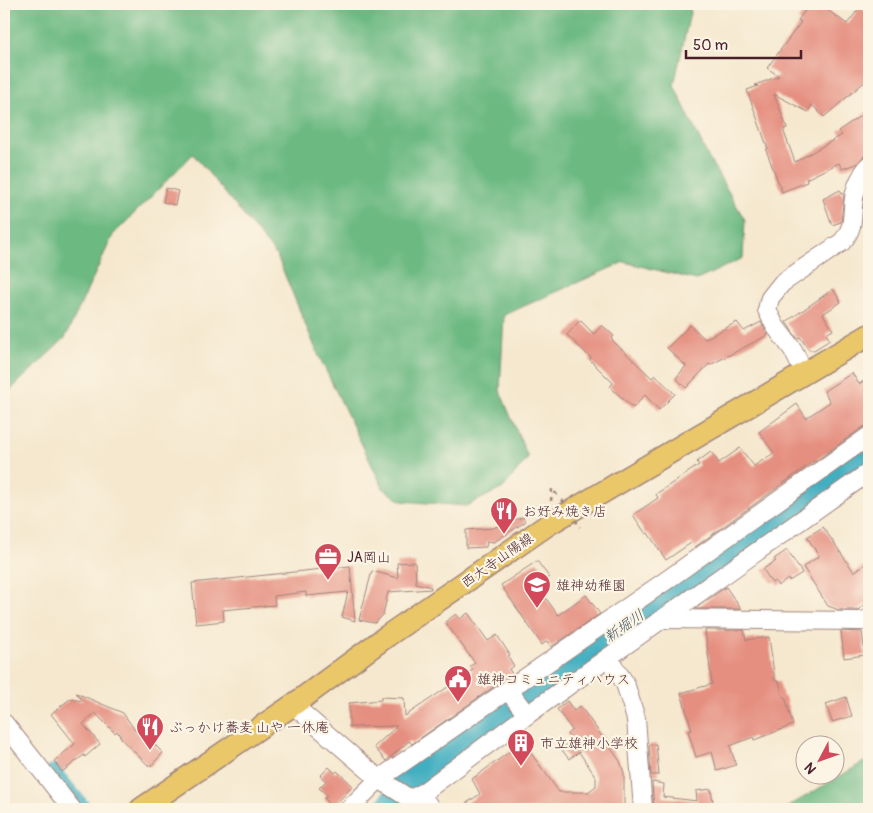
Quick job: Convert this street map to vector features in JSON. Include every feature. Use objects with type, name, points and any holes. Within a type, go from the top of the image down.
[{"type":"main road","name":"西大寺山陽線","points":[[141,809],[293,705],[387,636],[549,524],[869,335]]},
{"type":"street","points":[[804,373],[793,350],[774,326],[767,310],[770,298],[782,283],[842,242],[850,234],[855,193],[863,173],[869,165]]},
{"type":"street","points":[[416,797],[525,712],[608,658],[662,619],[676,591],[869,436]]},
{"type":"street","points":[[350,809],[381,781],[510,692],[869,472]]},
{"type":"street","points":[[662,619],[862,621],[869,618]]},
{"type":"street","points":[[608,658],[625,683],[636,719],[642,809]]},
{"type":"street","points":[[510,692],[525,712]]},
{"type":"street","points":[[293,705],[381,781],[416,797],[431,809]]},
{"type":"street","points":[[4,723],[72,809]]},
{"type":"path","points":[[562,500],[580,527]]},
{"type":"green space","points":[[4,4],[692,4],[674,85],[708,157],[745,220],[743,258],[697,280],[624,262],[504,315],[500,391],[528,458],[503,488],[466,506],[401,501],[383,488],[317,352],[277,256],[193,154],[113,235],[65,338],[4,396]]},
{"type":"green space","points":[[869,759],[869,809],[784,809],[823,786],[846,786],[846,773]]},
{"type":"building","points":[[810,4],[819,4],[847,24],[860,7],[869,14],[869,36],[865,41],[869,45],[869,78],[824,117],[812,105],[808,112],[774,94],[787,128],[784,129],[784,132],[795,162],[842,135],[838,131],[869,110],[869,154],[864,156],[858,163],[842,169],[839,163],[806,179],[807,182],[782,192],[766,150],[768,149],[747,90],[779,76],[767,68],[801,22],[798,20]]},
{"type":"building","points":[[869,185],[869,214],[863,216],[865,195]]},
{"type":"building","points":[[166,188],[178,191],[175,205],[163,202]]},
{"type":"building","points":[[840,190],[844,196],[841,222],[832,225],[823,199]]},
{"type":"building","points":[[833,289],[841,302],[823,314],[833,330],[826,334],[830,340],[814,350],[809,350],[800,337],[797,338],[786,322]]},
{"type":"building","points":[[580,320],[594,334],[602,325],[614,336],[611,339],[652,378],[655,375],[675,394],[659,410],[645,395],[633,408],[610,387],[613,383],[567,335]]},
{"type":"building","points":[[737,322],[744,331],[761,322],[768,335],[709,364],[686,388],[676,378],[686,366],[667,348],[690,325],[705,339]]},
{"type":"building","points":[[852,373],[859,384],[869,378],[869,426],[863,427],[814,461],[695,547],[691,543],[666,560],[633,515],[658,498],[656,494],[699,465],[697,462],[711,452],[719,463],[740,448],[754,466],[774,453],[759,432],[797,404],[806,418],[830,402],[824,391]]},
{"type":"building","points":[[523,517],[525,522],[494,542],[487,541],[486,547],[466,548],[466,530],[493,528]]},
{"type":"building","points":[[823,527],[854,572],[869,562],[869,602],[859,610],[839,610],[828,606],[803,567],[819,556],[807,537]]},
{"type":"building","points":[[787,550],[802,573],[778,586],[775,581],[772,583],[763,569],[776,561],[774,559]]},
{"type":"building","points":[[537,561],[549,577],[537,586],[558,615],[586,595],[600,614],[551,647],[547,641],[542,645],[501,585]]},
{"type":"building","points":[[415,562],[416,583],[431,587],[431,589],[388,592],[383,615],[375,623],[359,620],[372,571],[398,578],[397,563]]},
{"type":"building","points":[[350,566],[355,621],[342,617],[348,592],[306,596],[306,592],[274,596],[275,605],[223,610],[224,621],[196,624],[192,583]]},
{"type":"building","points":[[726,587],[741,609],[695,609]]},
{"type":"building","points":[[468,613],[488,641],[497,635],[510,655],[508,656],[514,666],[509,669],[512,674],[412,744],[409,741],[386,761],[374,747],[397,726],[349,727],[349,703],[381,700],[381,697],[404,698],[405,716],[473,670],[470,666],[475,663],[445,622],[456,614],[460,619]]},
{"type":"building","points":[[705,630],[744,630],[746,640],[769,637],[775,681],[779,681],[793,725],[754,740],[753,737],[730,746],[736,765],[717,771],[712,752],[696,757],[688,731],[692,730],[681,693],[712,684]]},
{"type":"building","points":[[841,631],[862,632],[865,655],[844,658]]},
{"type":"building","points":[[76,693],[123,713],[141,739],[145,735],[163,753],[150,767],[123,741],[117,731],[115,733],[95,713],[83,724],[100,744],[85,757],[84,755],[62,772],[54,761],[75,744],[51,714],[70,699],[83,701]]},
{"type":"building","points":[[846,697],[852,716],[832,722],[826,704]]},
{"type":"building","name":"市立雄神小学校","points":[[567,701],[574,711],[580,706],[620,761],[624,773],[624,809],[458,809],[480,794],[472,779],[523,742],[559,792],[588,792],[596,786],[596,777],[579,752],[569,759],[561,749],[572,741],[567,734],[572,730],[557,709]]},
{"type":"building","points":[[656,744],[659,775],[651,775],[649,745]]},
{"type":"building","points":[[329,767],[335,773],[337,771],[353,786],[333,807],[324,798],[327,795],[319,788],[326,781],[320,776]]},
{"type":"building","points":[[652,782],[664,784],[663,797],[697,801],[696,791],[711,789],[714,809],[698,809],[698,805],[697,809],[654,809]]},
{"type":"waterway","name":"新堀川","points":[[389,809],[408,779],[869,453]]},
{"type":"waterway","points":[[53,772],[84,809]]},
{"type":"place","name":"お好み焼き店","points":[[504,535]]},
{"type":"place","name":"JA岡山","points":[[328,581]]},
{"type":"place","name":"雄神幼稚園","points":[[537,609]]},
{"type":"place","name":"雄神コミュニティハウス","points":[[458,703]]},
{"type":"place","name":"ぶっかけ蕎麦 山や 一休庵","points":[[150,751]]},
{"type":"place","name":"市立雄神小学校","points":[[521,767]]}]
